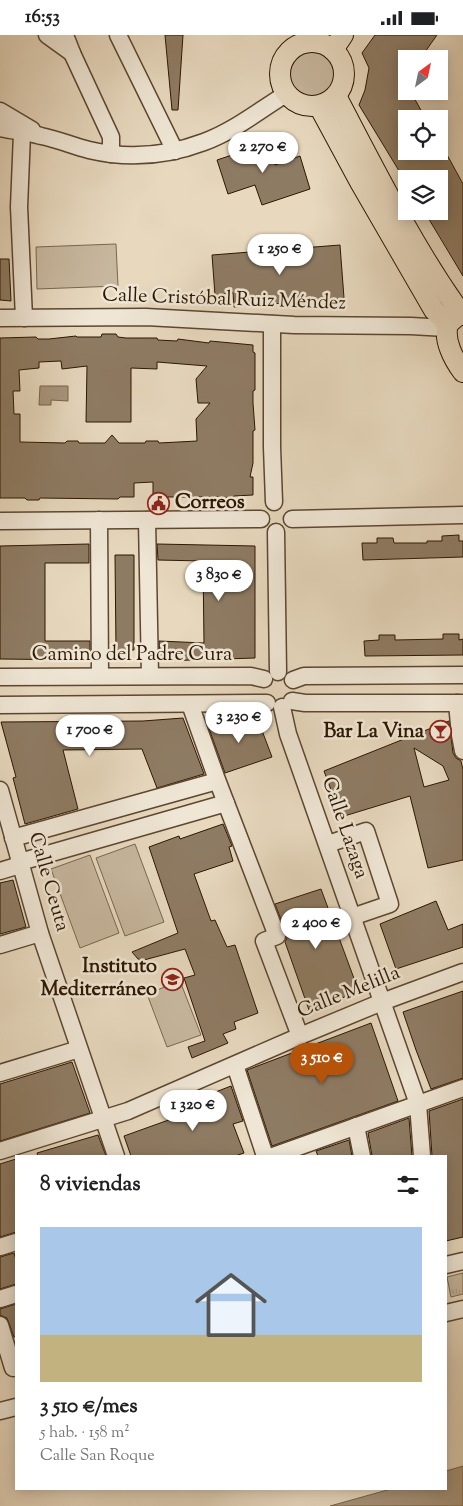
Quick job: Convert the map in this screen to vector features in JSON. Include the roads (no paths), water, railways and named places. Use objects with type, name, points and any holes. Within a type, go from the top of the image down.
[{"type":"main road","points":[[281,35],[286,55]]},
{"type":"main road","points":[[310,39],[324,44],[338,42],[344,73],[342,87],[336,96],[319,106],[310,107],[301,105],[286,94],[281,85],[280,75],[281,64],[286,55],[293,48],[310,39]]},
{"type":"main road","points":[[336,96],[376,173],[436,279],[455,320]]},
{"type":"main road","points":[[319,106],[434,310],[455,320]]},
{"type":"main road","points":[[455,320],[446,337],[463,372]]},
{"type":"street","points":[[47,35],[72,53]]},
{"type":"street","points":[[65,35],[111,137],[111,154]]},
{"type":"street","points":[[118,35],[176,151]]},
{"type":"street","points":[[0,128],[41,135],[88,150],[111,154],[142,155],[176,151],[214,138],[235,127],[286,94]]},
{"type":"street","points":[[0,111],[41,135]]},
{"type":"street","points":[[22,133],[19,207],[24,317]]},
{"type":"street","name":"Calle Cristóbal Ruiz Méndez","points":[[0,317],[146,317],[272,324],[455,320]]},
{"type":"street","points":[[272,324],[274,502]]},
{"type":"street","points":[[274,502],[280,502],[289,508],[292,519],[286,529],[276,532],[268,530],[261,519],[264,507],[274,502]]},
{"type":"street","points":[[292,519],[463,515]]},
{"type":"street","points":[[0,521],[261,519]]},
{"type":"street","points":[[99,520],[100,676]]},
{"type":"street","points":[[147,520],[150,676]]},
{"type":"street","points":[[276,532],[278,672]]},
{"type":"street","points":[[278,672],[284,673],[293,679],[296,691],[280,704],[263,699],[260,689],[268,675],[278,672]]},
{"type":"street","points":[[293,679],[304,676],[463,675]]},
{"type":"street","name":"Camino del Padre Cura","points":[[0,677],[251,676],[264,679]]},
{"type":"street","points":[[190,703],[215,775],[277,936],[264,941],[300,1036]]},
{"type":"street","points":[[0,705],[460,703],[463,751]]},
{"type":"street","name":"Calle Lazaga","points":[[280,704],[288,734],[418,1104],[422,1155]]},
{"type":"street","points":[[9,844],[215,775]]},
{"type":"street","name":"Calle Ceuta","points":[[0,790],[9,844],[20,863],[40,933],[116,1155]]},
{"type":"street","points":[[0,871],[20,863],[226,803]]},
{"type":"street","points":[[328,844],[366,831],[390,904],[352,917]]},
{"type":"street","points":[[0,945],[40,933]]},
{"type":"street","name":"Calle Melilla","points":[[0,1151],[128,1111],[300,1036],[382,1002],[463,972]]},
{"type":"street","points":[[0,1073],[79,1049]]},
{"type":"street","points":[[234,1065],[265,1155]]},
{"type":"street","points":[[276,1155],[463,1088]]},
{"type":"street","points":[[356,1127],[362,1155]]},
{"type":"street","points":[[0,1247],[15,1242]]},
{"type":"street","points":[[447,1265],[463,1261]]},
{"type":"street","points":[[0,1299],[15,1294]]},
{"type":"street","points":[[447,1313],[463,1309]]},
{"type":"street","points":[[0,1325],[10,1369]]},
{"type":"street","points":[[0,1411],[15,1407]]},
{"type":"place","name":"Correos","points":[[159,503]]},
{"type":"place","name":"Bar La Vina","points":[[440,732]]},
{"type":"place","name":"Instituto Mediterráneo","points":[[173,979]]}]
